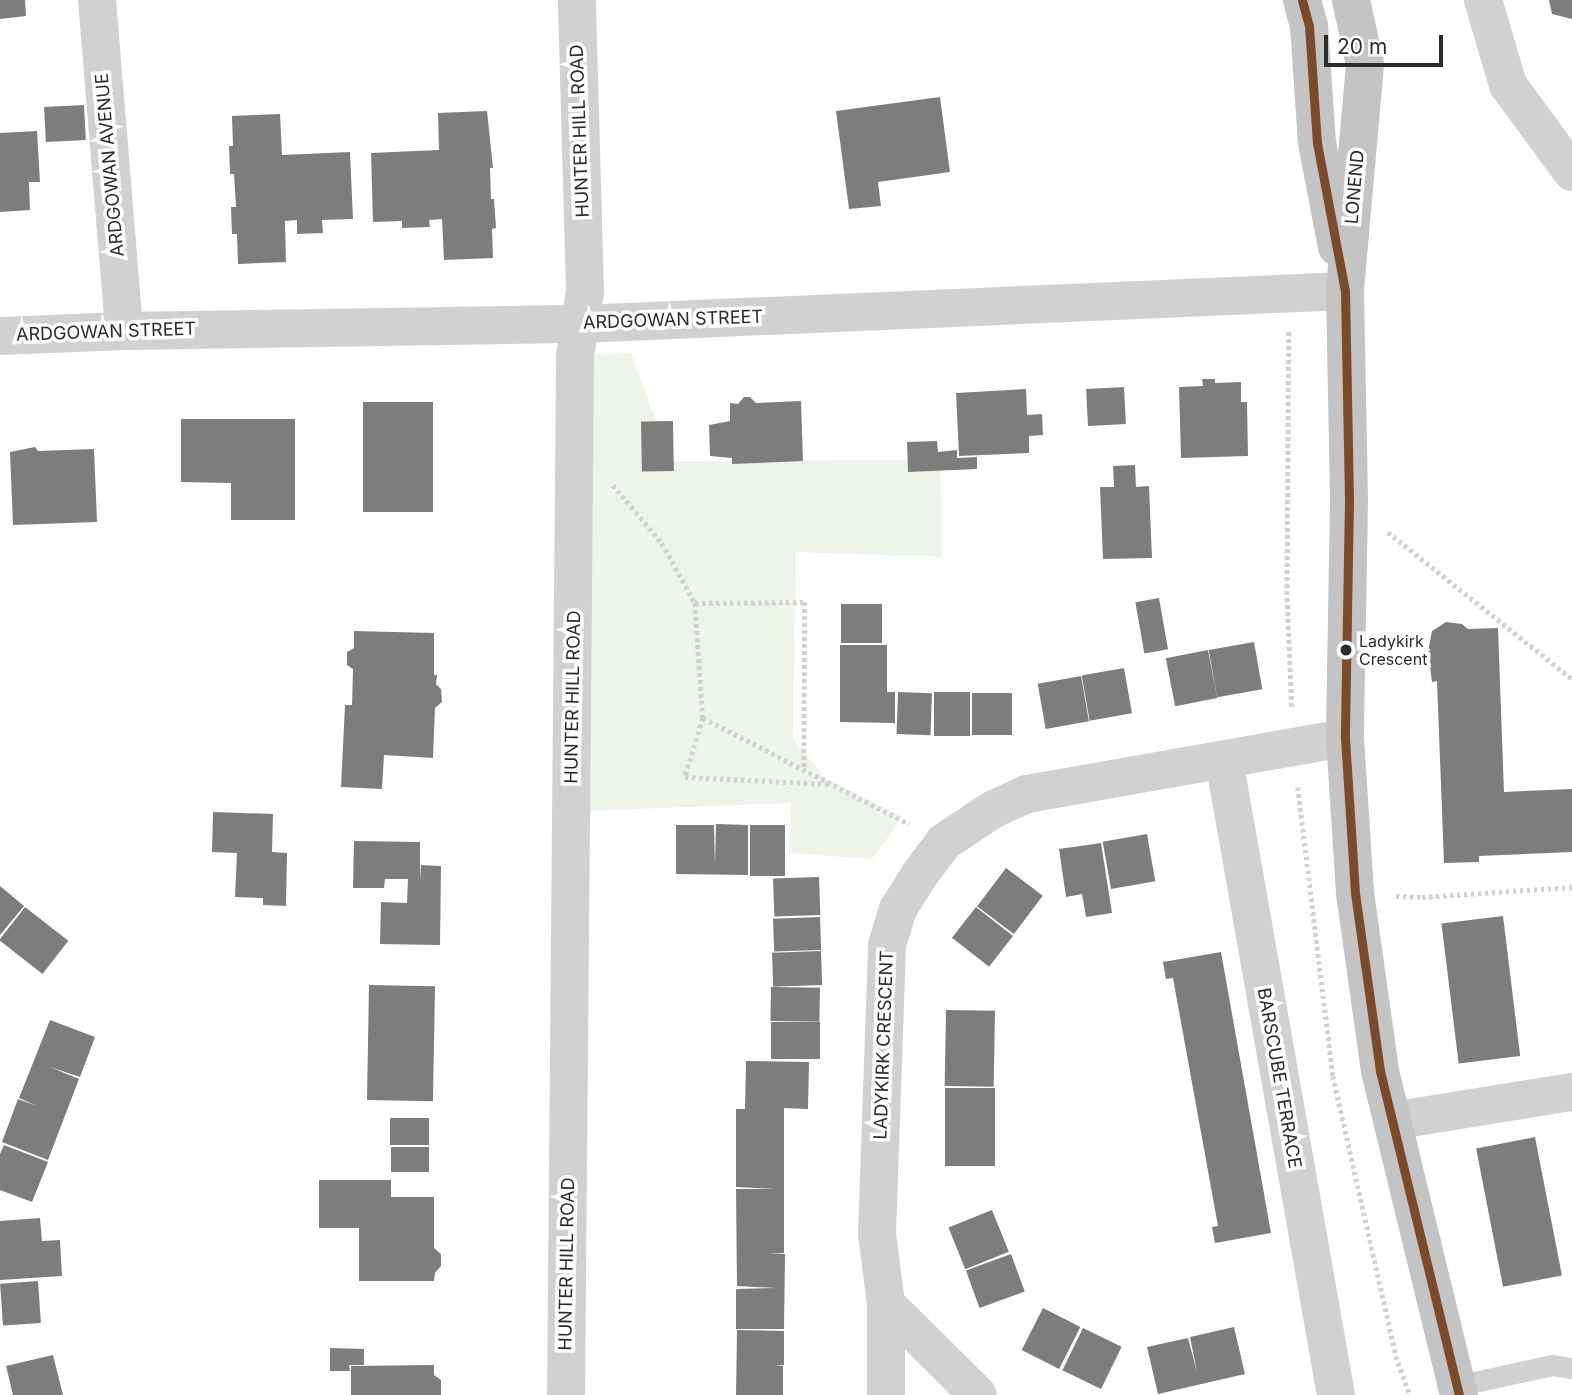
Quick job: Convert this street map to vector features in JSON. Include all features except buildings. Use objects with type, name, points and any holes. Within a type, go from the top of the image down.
[{"type":"main road","name":"LONEND","points":[[1345,291],[1365,65],[1351,0]]},
{"type":"main road","name":"LONEND","points":[[1306,13],[1317,143],[1345,291]]},
{"type":"main road","points":[[1345,291],[1349,501],[1345,738],[1355,892],[1380,1072],[1457,1390]]},
{"type":"street","name":"ARDGOWAN AVENUE","points":[[97,0],[124,331]]},
{"type":"street","name":"HUNTER HILL ROAD","points":[[566,1395],[575,356],[585,292],[577,0]]},
{"type":"street","points":[[1483,0],[1508,85],[1572,172]]},
{"type":"street","name":"ARDGOWAN STREET","points":[[0,336],[124,331],[581,324],[1345,291]]},
{"type":"street","name":"LADYKIRK CRESCENT","points":[[886,1395],[886,1304],[877,1234],[887,945],[898,909],[944,842],[992,810],[1027,794],[1345,738]]},
{"type":"street","name":"BARSCUBE TERRACE","points":[[1224,760],[1336,1395]]},
{"type":"street","points":[[1392,1121],[1572,1092]]},
{"type":"street","points":[[886,1304],[978,1395]]},
{"type":"lane","points":[[1457,1390],[1552,1365],[1572,1368]]},
{"type":"path","points":[[575,467],[616,487],[662,542],[695,603],[703,718],[685,777],[831,784]]},
{"type":"path","points":[[1349,501],[1572,679]]},
{"type":"path","points":[[695,603],[805,602],[804,770]]},
{"type":"path","points":[[703,718],[944,842]]},
{"type":"path","points":[[1311,894],[1355,892],[1422,897],[1572,887]]},
{"type":"shaded area","points":[[631,353],[671,461],[940,460],[942,557],[796,552],[793,739],[826,779],[903,817],[872,859],[789,853],[791,803],[586,811],[593,355]]},
{"type":"transit line","points":[[1302,0],[1309,26],[1317,143],[1345,291],[1349,501],[1345,738],[1355,893],[1380,1071],[1459,1395]]},
{"type":"place","name":"Ladykirk Crescent","points":[[1346,650]]}]
